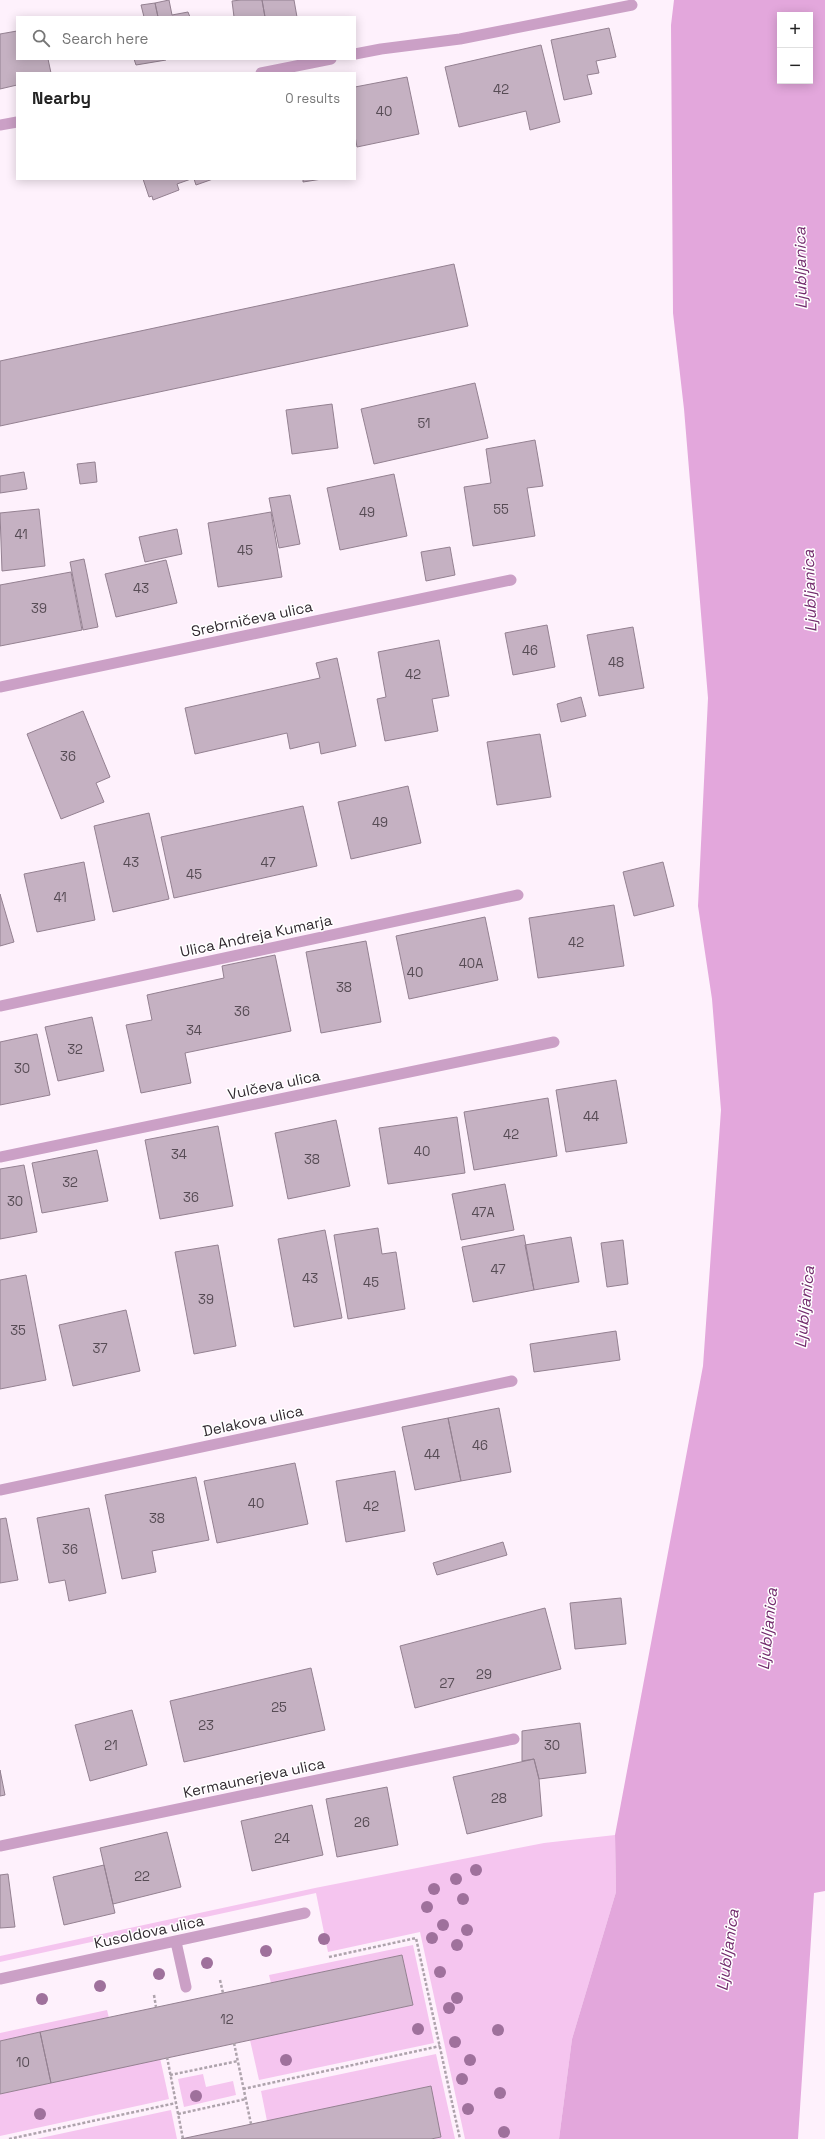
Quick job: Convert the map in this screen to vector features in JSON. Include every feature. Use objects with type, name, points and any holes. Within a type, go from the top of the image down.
[{"type":"street","points":[[356,54],[381,49],[460,39],[632,5]]},
{"type":"street","points":[[266,72],[325,60]]},
{"type":"street","points":[[0,125],[16,122]]},
{"type":"street","name":"Srebrničeva ulica","points":[[0,687],[511,580]]},
{"type":"street","name":"Ulica Andreja Kumarja","points":[[0,1006],[518,895]]},
{"type":"street","name":"Vulčeva ulica","points":[[0,1157],[554,1042]]},
{"type":"street","name":"Delakova ulica","points":[[0,1490],[512,1381]]},
{"type":"street","name":"Kermaunerjeva ulica","points":[[0,1846],[514,1739]]},
{"type":"street","name":"Kusoldova ulica","points":[[0,1979],[305,1913]]},
{"type":"street","points":[[176,1942],[186,1987]]},
{"type":"path","points":[[330,1957],[416,1938],[460,2139]]},
{"type":"path","points":[[220,1980],[223,1993]]},
{"type":"path","points":[[154,1995],[156,2007]]},
{"type":"path","points":[[234,2043],[251,2124]]},
{"type":"path","points":[[243,2089],[440,2046]]},
{"type":"path","points":[[167,2057],[183,2139]]},
{"type":"path","points":[[170,2075],[238,2061]]},
{"type":"path","points":[[178,2114],[246,2099]]},
{"type":"path","points":[[9,2139],[176,2103]]},
{"type":"shaded area","points":[[615,1835],[616,1892],[572,2039],[559,2139],[465,2139],[420,1932],[328,1952],[316,1893],[0,1962],[0,1956],[315,1888],[544,1843]]},
{"type":"shaded area","points":[[413,1945],[434,2043],[259,2080],[250,2040],[413,2005],[402,1955],[271,1983],[269,1975]]},
{"type":"shaded area","points":[[107,2010],[109,2018],[0,2041],[0,2033]]},
{"type":"shaded area","points":[[436,2054],[455,2139],[431,2139],[441,2137],[430,2086],[267,2121],[261,2091]]},
{"type":"shaded area","points":[[160,2058],[169,2099],[0,2136],[0,2094]]},
{"type":"shaded area","points":[[203,2074],[206,2087],[233,2081],[236,2095],[184,2107],[178,2079]]},
{"type":"shaded area","points":[[171,2110],[177,2139],[36,2139]]},
{"type":"water","name":"Ljubljanica","points":[[674,0],[825,0],[825,1891],[814,1893],[798,2139],[559,2139],[572,2039],[616,1892],[615,1835],[703,1366],[721,1110],[712,999],[698,906],[708,698],[684,409],[673,313],[671,25]]},
{"type":"building","points":[[169,0],[172,15],[188,12],[190,16],[158,16],[155,3]]},
{"type":"building","points":[[262,0],[265,16],[234,16],[232,1]]},
{"type":"building","points":[[262,0],[294,0],[297,16],[265,16]]},
{"type":"building","points":[[155,3],[158,16],[144,16],[141,5]]},
{"type":"building","points":[[609,28],[616,57],[596,61],[599,73],[587,75],[592,94],[564,100],[551,40]]},
{"type":"building","points":[[16,31],[16,60],[48,60],[51,72],[16,72],[16,85],[0,89],[0,34]]},
{"type":"building","points":[[541,45],[560,122],[530,130],[526,111],[459,127],[445,67]]},
{"type":"building","points":[[134,60],[166,60],[136,65]]},
{"type":"building","points":[[407,77],[419,134],[357,147],[356,87]]},
{"type":"building","points":[[143,180],[188,180],[177,184],[179,190],[153,200],[152,196],[149,197]]},
{"type":"building","points":[[194,180],[210,180],[196,185]]},
{"type":"building","points":[[303,180],[316,180],[303,182]]},
{"type":"building","points":[[454,264],[468,326],[0,426],[0,361]]},
{"type":"building","points":[[475,383],[488,438],[374,464],[361,409]]},
{"type":"building","points":[[332,404],[338,448],[292,454],[286,410]]},
{"type":"building","points":[[535,440],[543,486],[527,488],[535,536],[473,546],[464,487],[491,483],[486,449]]},
{"type":"building","points":[[95,462],[97,482],[80,484],[77,464]]},
{"type":"building","points":[[24,472],[27,489],[0,493],[0,476]]},
{"type":"building","points":[[394,474],[407,536],[340,550],[327,488]]},
{"type":"building","points":[[290,495],[300,544],[279,548],[269,498]]},
{"type":"building","points":[[39,509],[45,566],[2,571],[0,513]]},
{"type":"building","points":[[271,512],[282,577],[218,587],[208,523]]},
{"type":"building","points":[[177,529],[182,554],[145,562],[139,537]]},
{"type":"building","points":[[450,547],[455,575],[426,581],[421,552]]},
{"type":"building","points":[[84,559],[98,627],[83,630],[70,562]]},
{"type":"building","points":[[166,560],[177,603],[116,617],[105,574]]},
{"type":"building","points":[[71,572],[82,630],[0,646],[0,585]]},
{"type":"building","points":[[547,625],[555,667],[513,675],[505,633]]},
{"type":"building","points":[[633,627],[644,688],[599,696],[587,635]]},
{"type":"building","points":[[439,640],[449,696],[432,699],[438,731],[385,741],[377,699],[386,697],[378,652]]},
{"type":"building","points":[[337,658],[356,746],[321,754],[319,742],[290,749],[287,733],[195,754],[185,708],[320,678],[316,663]]},
{"type":"building","points":[[581,697],[586,716],[561,722],[557,704]]},
{"type":"building","points":[[83,711],[110,777],[96,783],[104,802],[61,819],[27,734]]},
{"type":"building","points":[[540,734],[551,797],[497,805],[487,742]]},
{"type":"building","points":[[408,786],[421,843],[351,859],[338,802]]},
{"type":"building","points":[[303,806],[317,866],[174,898],[161,837]]},
{"type":"building","points":[[149,813],[169,899],[113,912],[94,826]]},
{"type":"building","points":[[84,862],[95,920],[37,932],[24,874]]},
{"type":"building","points":[[663,862],[674,906],[634,916],[623,872]]},
{"type":"building","points":[[0,894],[14,942],[0,946]]},
{"type":"building","points":[[614,905],[624,966],[538,978],[529,918]]},
{"type":"building","points":[[485,917],[498,980],[409,999],[396,936]]},
{"type":"building","points":[[366,941],[381,1022],[321,1033],[306,952]]},
{"type":"building","points":[[275,955],[291,1031],[185,1053],[191,1083],[141,1093],[126,1025],[152,1020],[147,995],[224,978],[222,966]]},
{"type":"building","points":[[92,1017],[104,1071],[58,1081],[45,1027]]},
{"type":"building","points":[[37,1034],[50,1095],[0,1105],[0,1042]]},
{"type":"building","points":[[616,1080],[627,1143],[566,1152],[556,1090]]},
{"type":"building","points":[[548,1098],[557,1156],[474,1170],[464,1112]]},
{"type":"building","points":[[457,1117],[465,1173],[388,1184],[379,1128]]},
{"type":"building","points":[[336,1120],[350,1186],[288,1199],[275,1133]]},
{"type":"building","points":[[218,1126],[233,1206],[160,1219],[145,1140]]},
{"type":"building","points":[[97,1150],[108,1201],[42,1213],[32,1163]]},
{"type":"building","points":[[24,1165],[37,1232],[0,1239],[0,1169]]},
{"type":"building","points":[[505,1184],[514,1230],[461,1240],[452,1194]]},
{"type":"building","points":[[378,1228],[382,1254],[396,1252],[405,1309],[348,1319],[334,1235]]},
{"type":"building","points":[[325,1230],[342,1318],[294,1327],[278,1239]]},
{"type":"building","points":[[524,1235],[534,1290],[473,1302],[462,1247]]},
{"type":"building","points":[[571,1237],[579,1282],[534,1290],[525,1245]]},
{"type":"building","points":[[623,1240],[628,1284],[607,1287],[601,1243]]},
{"type":"building","points":[[218,1245],[236,1346],[194,1354],[175,1252]]},
{"type":"building","points":[[26,1275],[46,1380],[0,1389],[0,1280]]},
{"type":"building","points":[[126,1310],[140,1371],[73,1386],[59,1325]]},
{"type":"building","points":[[616,1331],[620,1360],[534,1372],[530,1344]]},
{"type":"building","points":[[499,1408],[511,1472],[461,1481],[448,1418]]},
{"type":"building","points":[[448,1418],[461,1481],[415,1490],[402,1427]]},
{"type":"building","points":[[295,1463],[308,1524],[217,1543],[204,1481]]},
{"type":"building","points":[[395,1471],[405,1531],[346,1542],[336,1481]]},
{"type":"building","points":[[196,1477],[209,1540],[152,1551],[156,1572],[122,1579],[105,1495]]},
{"type":"building","points":[[89,1508],[106,1593],[69,1601],[65,1580],[49,1583],[37,1518]]},
{"type":"building","points":[[6,1518],[18,1580],[0,1583],[0,1519]]},
{"type":"building","points":[[503,1542],[507,1555],[437,1575],[433,1563]]},
{"type":"building","points":[[621,1598],[626,1644],[575,1649],[570,1603]]},
{"type":"building","points":[[545,1608],[561,1669],[415,1708],[400,1646]]},
{"type":"building","points":[[311,1668],[325,1730],[184,1762],[170,1701]]},
{"type":"building","points":[[132,1710],[147,1765],[90,1781],[75,1725]]},
{"type":"building","points":[[580,1723],[586,1773],[539,1779],[534,1759],[522,1761],[522,1731]]},
{"type":"building","points":[[534,1759],[539,1779],[542,1816],[467,1834],[453,1777]]},
{"type":"building","points":[[0,1770],[5,1795],[0,1796]]},
{"type":"building","points":[[387,1787],[398,1845],[337,1857],[326,1799]]},
{"type":"building","points":[[312,1805],[323,1855],[252,1871],[241,1821]]},
{"type":"building","points":[[167,1832],[181,1887],[113,1904],[100,1848]]},
{"type":"building","points":[[104,1865],[115,1913],[64,1925],[53,1877]]},
{"type":"building","points":[[8,1874],[15,1927],[0,1928],[0,1875]]},
{"type":"building","points":[[402,1955],[413,2005],[51,2083],[40,2032]]},
{"type":"building","points":[[40,2032],[51,2083],[0,2094],[0,2041]]},
{"type":"building","points":[[431,2086],[441,2137],[431,2139],[181,2139]]}]
